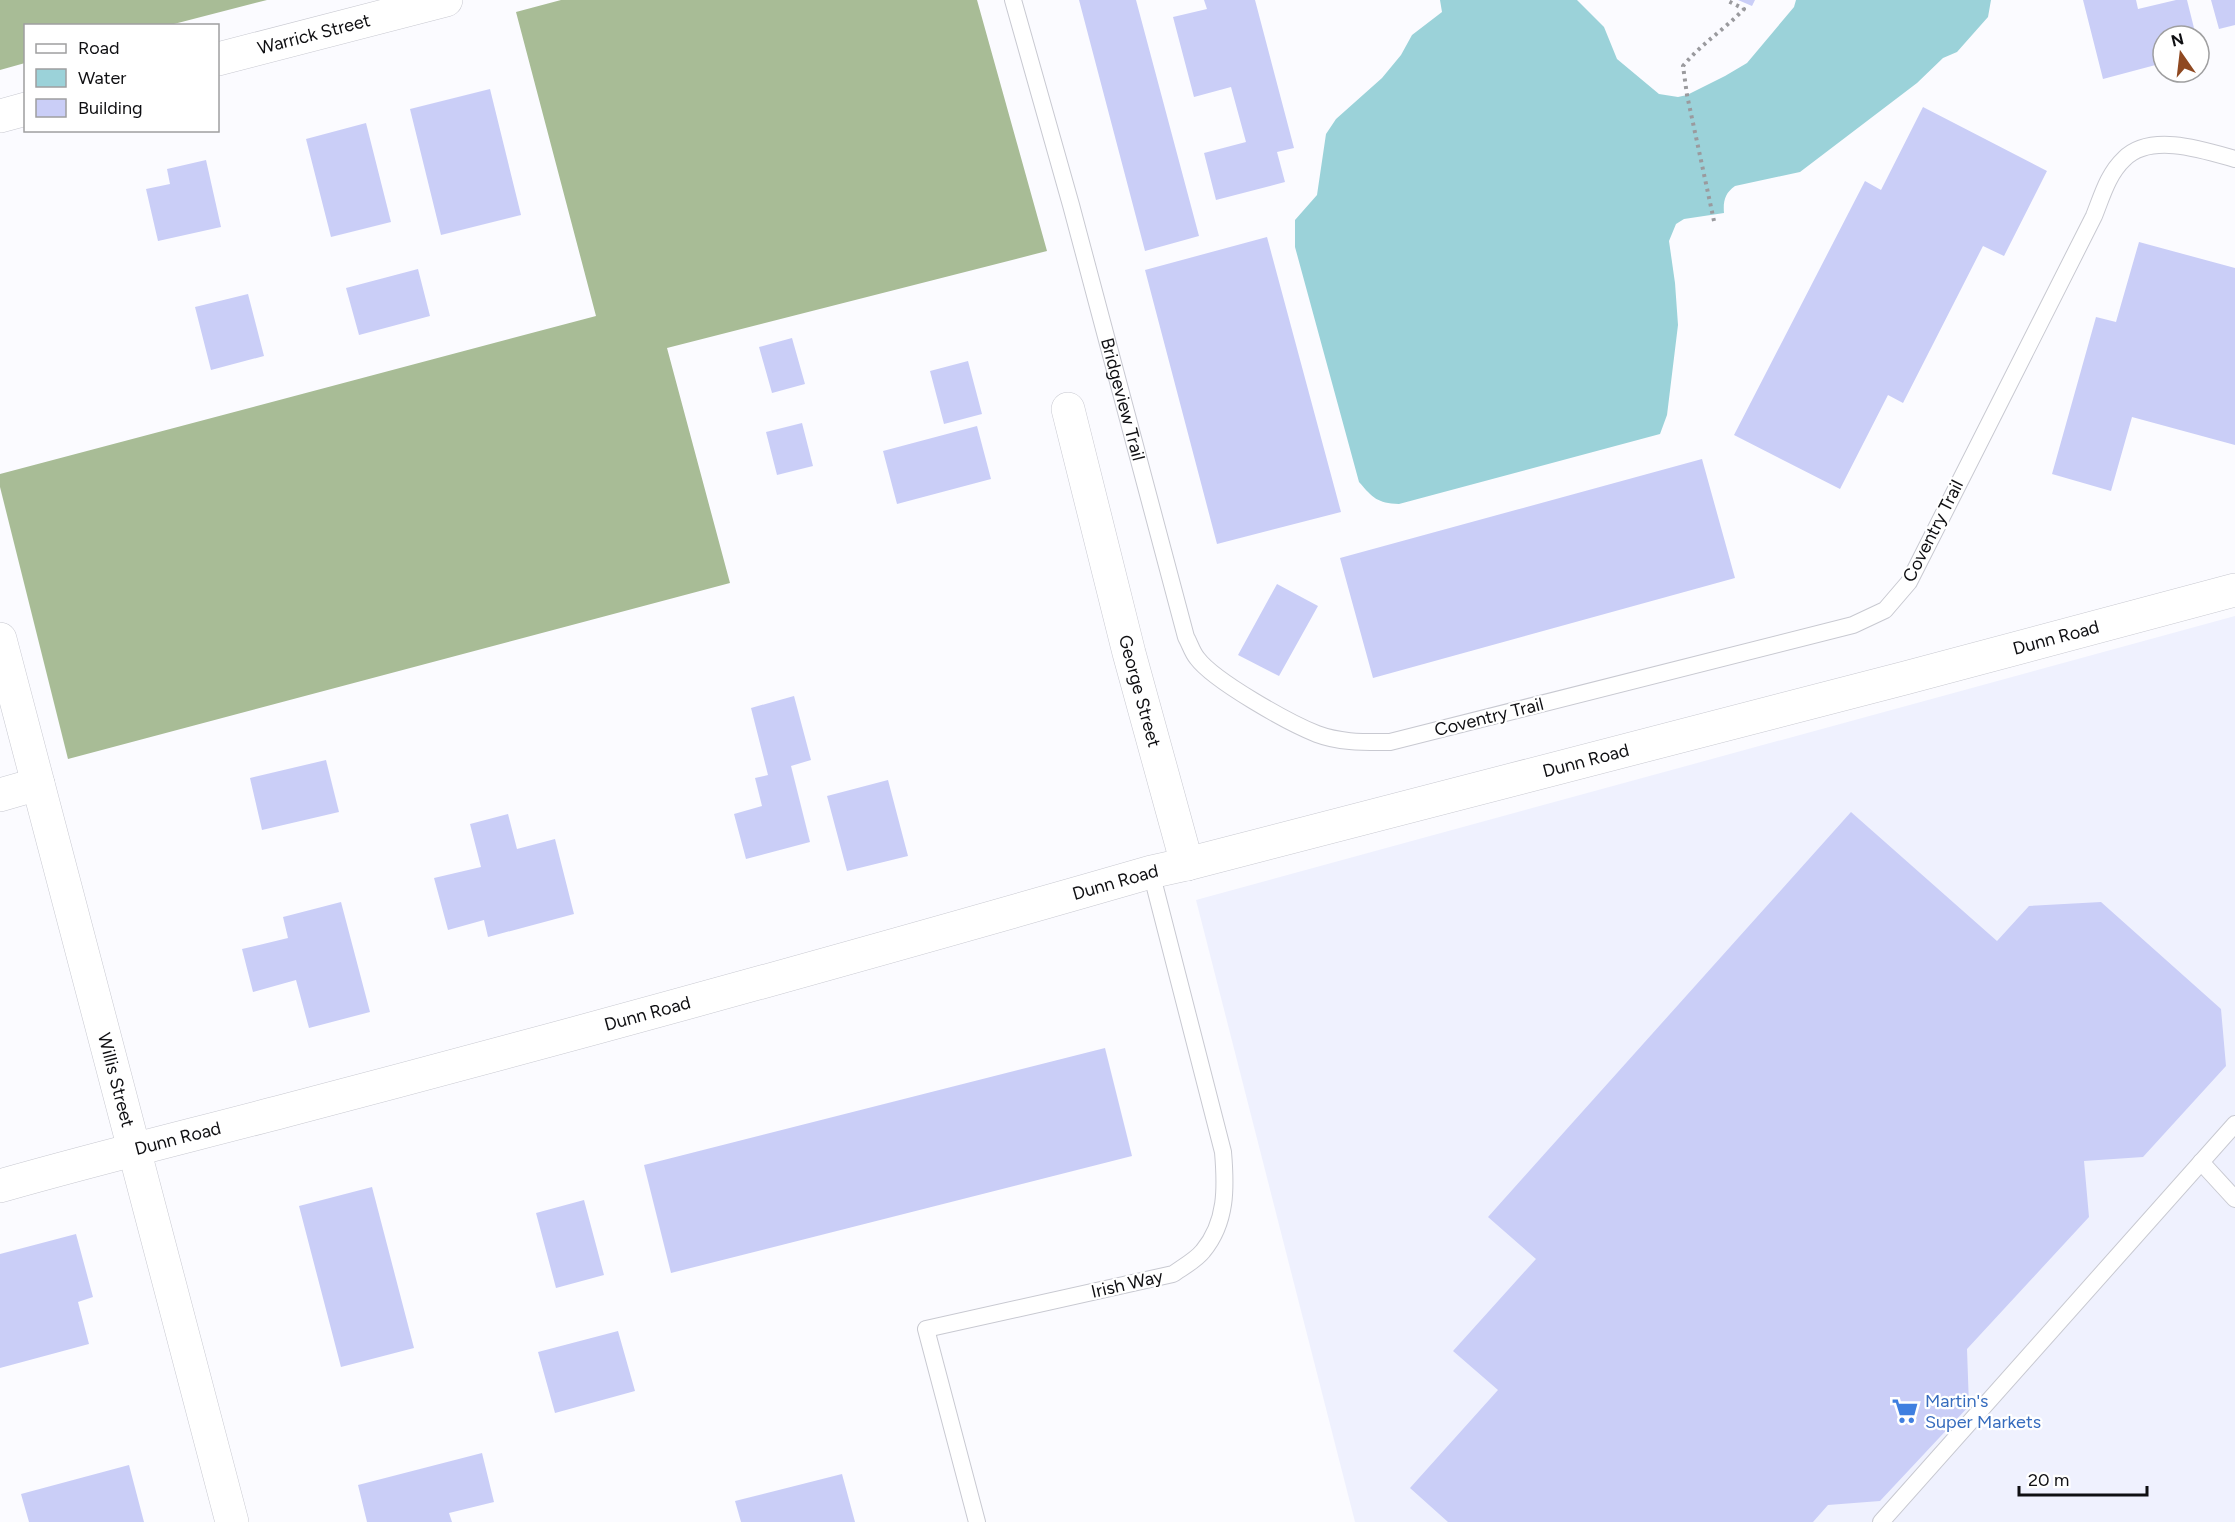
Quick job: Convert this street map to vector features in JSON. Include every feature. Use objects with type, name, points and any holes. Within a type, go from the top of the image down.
[{"type":"street","name":"Warrick Street","points":[[219,59],[446,0]]},
{"type":"street","points":[[0,116],[24,110]]},
{"type":"street","name":"George Street","points":[[1068,409],[1129,653],[1187,864]]},
{"type":"street","name":"Dunn Road","points":[[0,1186],[885,949],[1151,872],[1905,678],[2235,590]]},
{"type":"street","name":"Willis Street","points":[[0,639],[232,1522]]},
{"type":"street","points":[[0,795],[38,784]]},
{"type":"lane","name":"Bridgeview Trail","points":[[1013,0],[1077,226],[1186,637],[1197,658],[1214,674],[1269,710],[1318,734]]},
{"type":"lane","name":"Coventry Trail","points":[[1318,734],[1352,742],[1390,742],[1853,625],[1885,610],[1909,582],[2094,216],[2110,176],[2125,157],[2144,147],[2174,144],[2207,150],[2235,159]]},
{"type":"lane","name":"Irish Way","points":[[978,1522],[926,1329],[1173,1274],[1203,1251],[1222,1218],[1226,1180],[1223,1152],[1151,872]]},
{"type":"lane","points":[[1881,1522],[2235,1124]]},
{"type":"lane","points":[[2201,1162],[2235,1199]]},
{"type":"path","points":[[1714,220],[1687,95],[1683,66],[1698,48],[1731,23],[1744,9],[1726,0]]},
{"type":"shaded area","points":[[2235,616],[2235,1522],[1355,1522],[1196,900]]},
{"type":"green space","points":[[0,0],[267,0],[174,24],[24,24],[24,63],[0,70]]},
{"type":"green space","points":[[561,0],[977,0],[1047,251],[667,348],[730,583],[68,759],[0,487],[0,474],[596,316],[516,12]]},
{"type":"water","points":[[1440,0],[1577,0],[1604,27],[1617,59],[1659,94],[1678,97],[1687,95],[1747,63],[1794,7],[1796,0],[1991,0],[1988,17],[1957,52],[1943,58],[1917,83],[1800,172],[1735,186],[1725,198],[1724,213],[1684,219],[1676,224],[1669,241],[1678,325],[1667,415],[1660,434],[1399,504],[1376,499],[1359,482],[1295,247],[1295,220],[1317,195],[1326,134],[1336,119],[1382,78],[1401,55],[1412,35],[1442,12]]},
{"type":"building","points":[[1079,0],[1136,0],[1199,236],[1145,251]]},
{"type":"building","points":[[1204,0],[1255,0],[1294,148],[1277,152],[1285,182],[1216,200],[1204,153],[1246,142],[1231,87],[1194,97],[1173,17],[1207,9]]},
{"type":"building","points":[[1738,0],[1755,0],[1752,6]]},
{"type":"building","points":[[2083,0],[2136,0],[2138,9],[2176,0],[2187,0],[2193,24],[2151,24],[2151,66],[2103,79]]},
{"type":"building","points":[[2211,0],[2235,0],[2235,25],[2219,29]]},
{"type":"building","points":[[490,89],[521,215],[441,235],[410,109]]},
{"type":"building","points":[[1923,107],[2047,171],[2004,256],[1983,246],[1903,403],[1888,395],[1840,489],[1734,435],[1865,181],[1881,190]]},
{"type":"building","points":[[366,123],[391,222],[331,237],[306,139]]},
{"type":"building","points":[[206,160],[221,227],[158,241],[146,189],[170,184],[167,169]]},
{"type":"building","points":[[1267,237],[1341,512],[1217,544],[1145,270]]},
{"type":"building","points":[[2139,242],[2235,268],[2235,445],[2132,417],[2111,491],[2052,474],[2096,317],[2116,322]]},
{"type":"building","points":[[418,269],[430,316],[359,335],[346,288]]},
{"type":"building","points":[[248,294],[264,356],[211,370],[195,307]]},
{"type":"building","points":[[792,338],[805,384],[772,393],[759,347]]},
{"type":"building","points":[[968,361],[982,414],[944,424],[930,371]]},
{"type":"building","points":[[802,423],[813,466],[777,475],[766,432]]},
{"type":"building","points":[[977,426],[991,479],[897,504],[883,451]]},
{"type":"building","points":[[1702,459],[1735,578],[1373,678],[1340,558]]},
{"type":"building","points":[[1277,584],[1318,606],[1279,676],[1238,655]]},
{"type":"building","points":[[794,696],[811,760],[791,766],[810,842],[746,859],[734,814],[762,806],[755,778],[768,775],[751,708]]},
{"type":"building","points":[[326,760],[339,812],[262,830],[250,778]]},
{"type":"building","points":[[888,780],[908,856],[847,871],[827,796]]},
{"type":"building","points":[[1851,812],[1997,941],[2029,906],[2101,902],[2221,1009],[2226,1066],[2143,1157],[2084,1161],[2089,1217],[1967,1349],[1969,1406],[1880,1501],[1828,1505],[1813,1522],[1448,1522],[1410,1488],[1498,1390],[1453,1351],[1536,1259],[1488,1217]]},
{"type":"building","points":[[508,814],[517,849],[555,839],[574,914],[488,937],[484,920],[448,930],[434,878],[481,867],[470,824]]},
{"type":"building","points":[[341,902],[370,1012],[309,1028],[296,980],[253,992],[242,949],[288,938],[283,917]]},
{"type":"building","points":[[1105,1048],[1132,1156],[671,1273],[644,1165]]},
{"type":"building","points":[[372,1187],[414,1348],[341,1367],[299,1206]]},
{"type":"building","points":[[584,1200],[604,1275],[556,1288],[536,1213]]},
{"type":"building","points":[[76,1234],[93,1297],[78,1302],[89,1344],[0,1368],[0,1254]]},
{"type":"building","points":[[618,1331],[635,1391],[555,1413],[538,1352]]},
{"type":"building","points":[[482,1453],[494,1502],[449,1513],[452,1522],[367,1522],[358,1485]]},
{"type":"building","points":[[129,1465],[144,1522],[29,1522],[21,1494]]},
{"type":"building","points":[[842,1474],[855,1522],[741,1522],[735,1501]]},
{"type":"place","name":"Martin's Super Markets","points":[[1905,1411]]}]
